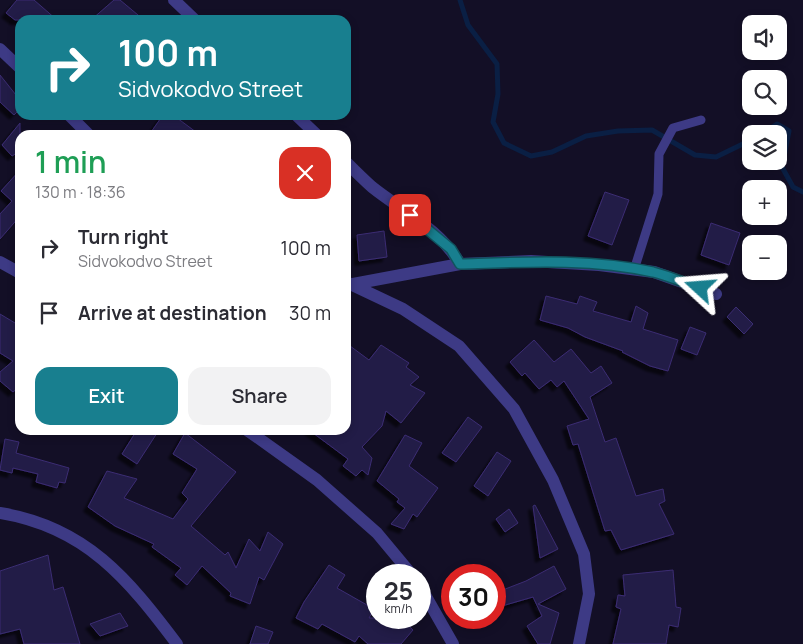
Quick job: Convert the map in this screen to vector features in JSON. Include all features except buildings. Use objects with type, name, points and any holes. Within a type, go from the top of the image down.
[{"type":"street","points":[[174,0],[190,15]]},
{"type":"street","points":[[0,49],[15,63]]},
{"type":"street","points":[[73,120],[84,130]]},
{"type":"street","points":[[301,120],[312,130]]},
{"type":"street","points":[[351,167],[371,186],[436,235],[451,249],[460,264]]},
{"type":"street","points":[[351,283],[460,264],[530,261],[599,265],[654,272],[716,294]]},
{"type":"street","points":[[0,262],[15,271]]},
{"type":"street","points":[[351,284],[402,309],[459,346],[514,409],[553,480],[584,554],[589,594],[579,644]]},
{"type":"street","points":[[254,435],[318,480],[377,533],[403,564]]},
{"type":"street","points":[[0,514],[26,518],[93,550],[138,592],[177,644]]},
{"type":"street","points":[[431,606],[452,644]]},
{"type":"lane","points":[[634,270],[658,194],[659,154],[673,128],[700,120]]},
{"type":"waterway","points":[[460,0],[468,25],[497,64],[498,94],[493,122],[504,143],[531,156],[552,152],[586,136],[618,131],[652,130],[695,155],[716,157],[742,144]]},
{"type":"waterway","points":[[787,130],[789,131],[787,141]]},
{"type":"waterway","points":[[784,170],[793,187],[803,192]]},
{"type":"route","points":[[410,215],[451,249],[460,264],[530,261],[599,265],[654,272],[700,288]]}]
